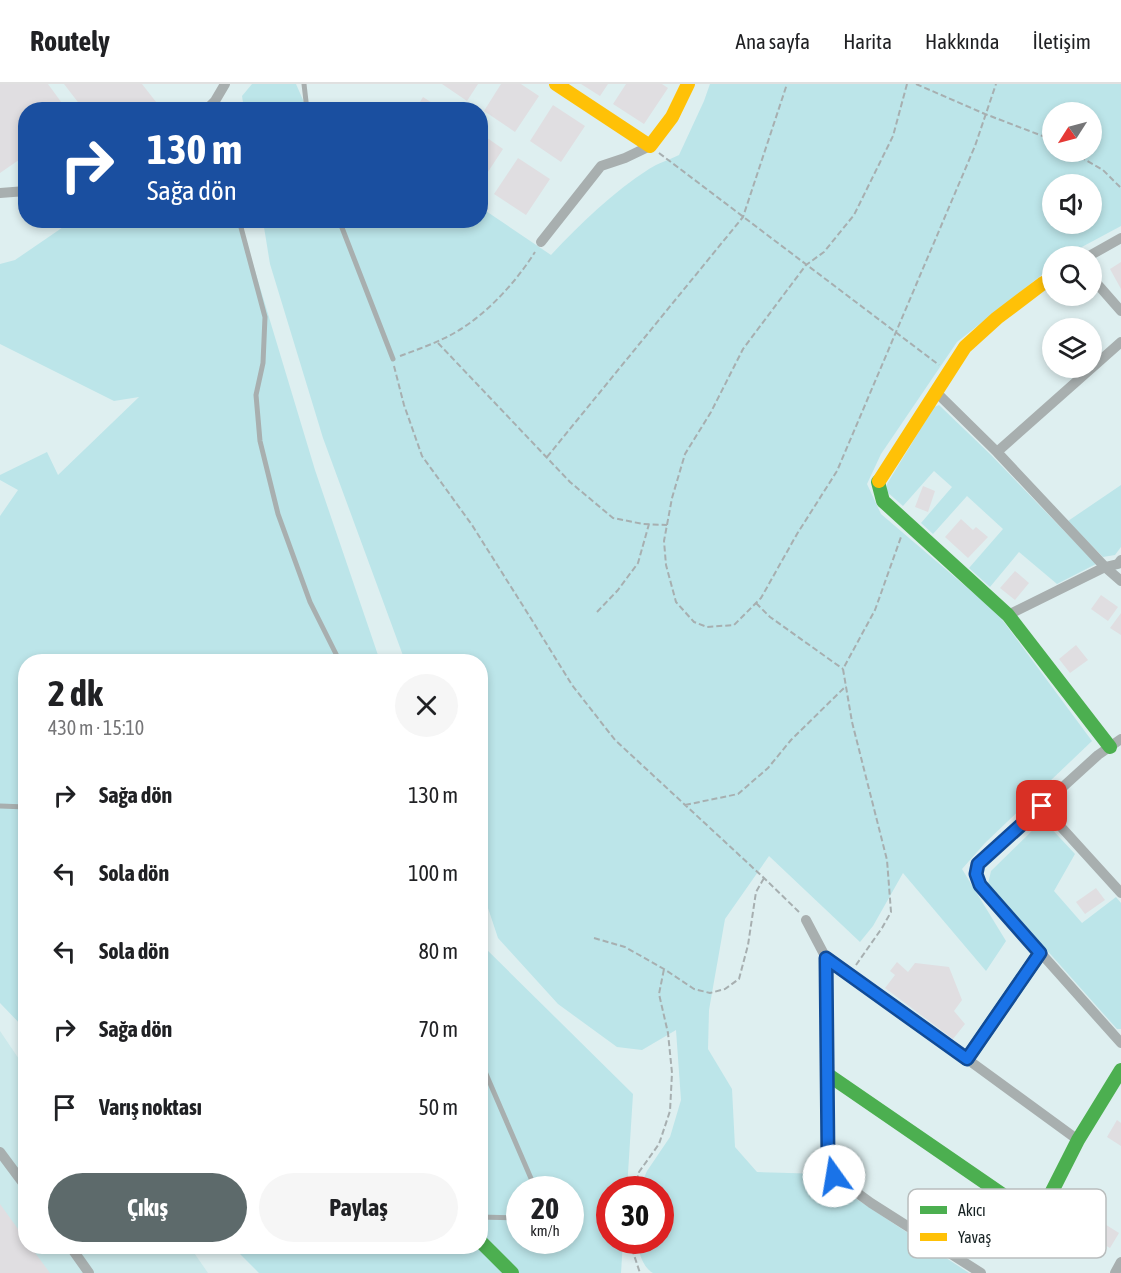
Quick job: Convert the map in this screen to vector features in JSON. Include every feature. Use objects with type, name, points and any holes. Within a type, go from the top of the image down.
[{"type":"street","points":[[214,102],[225,84]]},
{"type":"street","points":[[556,84],[650,146]]},
{"type":"street","points":[[541,242],[601,166],[650,146],[662,133],[685,93],[685,85]]},
{"type":"street","points":[[0,193],[18,192]]},
{"type":"street","points":[[1102,249],[1121,238]]},
{"type":"street","points":[[1042,284],[997,318],[965,347],[878,482],[882,501],[1008,615],[1118,742],[1098,755],[978,864],[976,874],[980,885],[1121,1043]]},
{"type":"street","points":[[1102,289],[1121,311]]},
{"type":"street","points":[[997,452],[1121,342]]},
{"type":"street","points":[[936,392],[1121,581]]},
{"type":"street","points":[[1008,615],[1105,567],[1118,564],[1121,560]]},
{"type":"street","points":[[1042,806],[1121,893]]},
{"type":"street","points":[[806,920],[826,958],[1078,1140]]},
{"type":"street","points":[[967,1059],[1040,953]]},
{"type":"street","points":[[826,958],[828,1160],[834,1176],[908,1227]]},
{"type":"street","points":[[1053,1189],[1078,1140],[1121,1070]]},
{"type":"street","points":[[827,1074],[994,1189]]},
{"type":"street","points":[[0,1152],[18,1176]]},
{"type":"street","points":[[488,1249],[512,1273]]},
{"type":"street","points":[[75,1254],[89,1273]]},
{"type":"street","points":[[957,1258],[981,1273]]},
{"type":"street","points":[[1115,1273],[1121,1262]]},
{"type":"lane","points":[[304,84],[306,102]]},
{"type":"lane","points":[[241,228],[265,317],[262,363],[256,394],[260,441],[278,514],[310,602],[336,654]]},
{"type":"lane","points":[[342,228],[393,359]]},
{"type":"lane","points":[[0,806],[18,807]]},
{"type":"lane","points":[[488,1079],[530,1176]]},
{"type":"lane","points":[[488,1217],[506,1218]]},
{"type":"path","points":[[547,457],[743,218],[787,84]]},
{"type":"path","points":[[907,84],[893,136],[854,214],[824,252],[806,265],[743,349],[711,412],[685,454],[672,498],[664,541],[666,565],[676,602],[694,622],[707,627],[734,625],[761,598],[797,534],[837,471],[975,146],[996,84]]},
{"type":"path","points":[[916,84],[1042,136]]},
{"type":"path","points":[[650,146],[949,372]]},
{"type":"path","points":[[1090,162],[1104,170],[1121,188]]},
{"type":"path","points":[[541,242],[522,272],[482,314],[457,332],[393,359],[404,405],[422,456],[472,525],[572,685],[615,740],[806,920]]},
{"type":"path","points":[[437,342],[570,482],[613,518],[667,525]]},
{"type":"path","points":[[849,975],[891,912],[886,860],[852,722],[843,669],[875,610],[906,523]]},
{"type":"path","points":[[597,612],[618,590],[638,562],[649,524]]},
{"type":"path","points":[[756,603],[770,617],[843,669]]},
{"type":"path","points":[[685,805],[738,794],[768,768],[791,740],[846,686]]},
{"type":"path","points":[[594,938],[625,947],[694,989],[710,993],[725,989],[739,979],[748,945],[756,892],[764,878]]},
{"type":"path","points":[[638,1176],[659,1144],[670,1111],[672,1073],[668,1033],[659,994],[664,969]]},
{"type":"path","points":[[634,1254],[640,1273]]},
{"type":"shaded area","points":[[252,84],[296,84],[304,102],[243,102],[242,96]]},
{"type":"shaded area","points":[[710,84],[1121,84],[1121,226],[1084,246],[1042,246],[1042,275],[957,342],[881,454],[867,484],[881,514],[998,614],[1092,741],[985,843],[962,869],[1006,941],[986,971],[903,873],[873,926],[860,942],[769,856],[725,919],[709,1010],[708,1049],[732,1089],[735,1147],[757,1172],[824,1174],[832,1183],[908,1233],[908,1258],[946,1258],[969,1273],[653,1273],[646,1267],[640,1254],[674,1254],[674,1176],[645,1176],[670,1137],[681,1100],[676,1030],[642,1050],[617,1047],[558,1004],[498,938],[488,908],[488,654],[402,654],[323,438],[270,264],[264,228],[488,228],[488,212],[551,255],[610,198],[652,167],[679,155]]},
{"type":"shaded area","points":[[62,228],[242,228],[315,470],[378,654],[18,654],[18,1022],[0,1003],[0,516],[18,490],[0,480],[0,475],[47,452],[58,475],[139,397],[114,401],[0,344],[0,264],[15,260]]},
{"type":"shaded area","points":[[939,405],[991,455],[1096,564],[1057,584],[1019,552],[990,587],[969,568],[1003,529],[967,496],[933,534],[921,523],[952,487],[934,471],[903,506],[886,491],[887,484],[934,407]]},
{"type":"shaded area","points":[[1121,485],[1121,547],[1115,555],[1103,557],[1068,521]]},
{"type":"shaded area","points":[[1040,823],[1046,823],[1075,854],[1054,891],[1082,923],[1116,897],[1121,903],[1121,1029],[1117,1029],[988,884],[991,871]]},
{"type":"shaded area","points":[[488,951],[633,1094],[628,1176],[596,1176],[596,1254],[622,1254],[621,1273],[259,1273],[240,1254],[488,1254]]},
{"type":"shaded area","points":[[0,1031],[18,1058],[18,1254],[195,1254],[208,1273],[0,1273]]},
{"type":"building","points":[[0,84],[48,84],[61,102],[18,102],[18,161],[0,173]]},
{"type":"building","points":[[64,84],[142,84],[156,102],[78,102]]},
{"type":"building","points":[[442,84],[478,84],[467,101]]},
{"type":"building","points":[[501,84],[521,84],[539,96],[515,132],[488,114],[488,105]]},
{"type":"building","points":[[581,84],[608,84],[600,96]]},
{"type":"building","points":[[626,84],[662,84],[668,88],[644,124],[613,104]]},
{"type":"building","points":[[423,97],[431,102],[420,102]]},
{"type":"building","points":[[553,105],[585,126],[561,162],[530,141]]},
{"type":"building","points":[[488,139],[503,149],[488,172]]},
{"type":"building","points":[[518,158],[550,179],[526,215],[494,194]]},
{"type":"building","points":[[1121,262],[1121,289],[1110,269]]},
{"type":"building","points":[[923,486],[935,491],[928,512],[915,507]]},
{"type":"building","points":[[961,519],[973,530],[976,527],[988,537],[968,558],[945,537]]},
{"type":"building","points":[[1015,571],[1029,583],[1015,600],[1000,588]]},
{"type":"building","points":[[1101,595],[1118,607],[1108,621],[1091,609]]},
{"type":"building","points":[[1121,613],[1121,635],[1110,628]]},
{"type":"building","points":[[1076,645],[1088,660],[1070,673],[1059,659]]},
{"type":"building","points":[[1096,888],[1105,900],[1085,914],[1076,902]]},
{"type":"building","points":[[897,962],[908,972],[915,963],[949,967],[962,1000],[954,1011],[965,1024],[953,1039],[885,988],[895,975],[890,971]]},
{"type":"building","points":[[1117,1120],[1121,1123],[1121,1146],[1107,1137]]},
{"type":"building","points":[[0,1204],[18,1229],[18,1254],[36,1254],[50,1273],[0,1273]]},
{"type":"building","points":[[1106,1225],[1119,1233],[1110,1248],[1106,1246]]},
{"type":"traffic: fast","points":[[879,481],[883,501],[1008,615],[1110,747]]},
{"type":"traffic: fast","points":[[967,1059],[1040,953]]},
{"type":"traffic: fast","points":[[1053,1189],[1078,1140],[1121,1070]]},
{"type":"traffic: fast","points":[[827,1074],[994,1189]]},
{"type":"traffic: fast","points":[[488,1249],[512,1273]]},
{"type":"traffic: slow","points":[[556,84],[650,146],[672,117],[688,84]]},
{"type":"traffic: slow","points":[[879,481],[965,347],[997,318],[1042,284]]},
{"type":"route","points":[[834,1176],[828,1160],[826,958],[967,1059],[1040,953],[980,885],[976,874],[978,864],[1042,806]]}]
